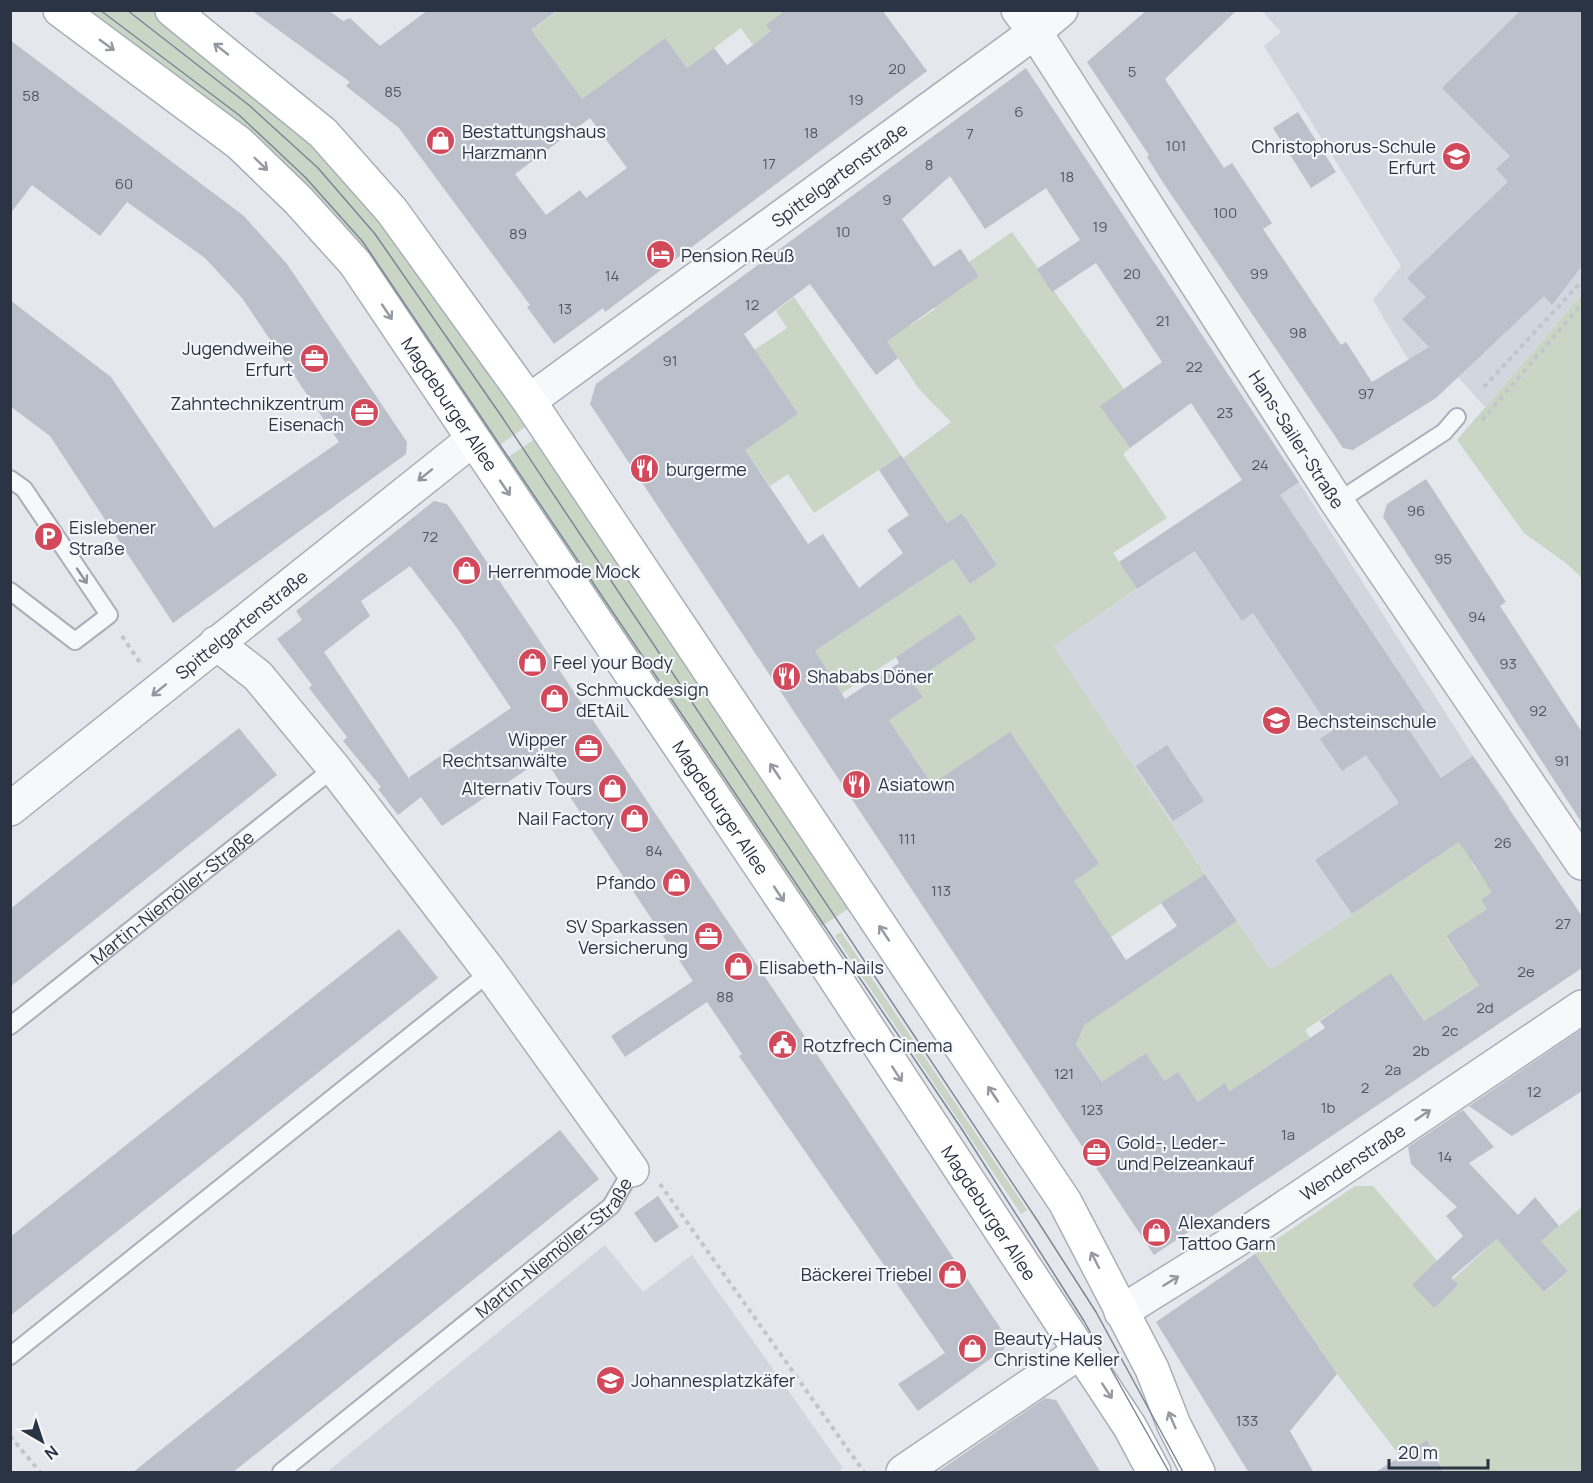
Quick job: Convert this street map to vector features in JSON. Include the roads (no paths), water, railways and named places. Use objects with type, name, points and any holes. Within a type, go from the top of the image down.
[{"type":"main road","name":"Magdeburger Allee","points":[[60,10],[239,142],[298,200],[355,263],[472,440],[661,716],[1081,1351],[1130,1427],[1154,1473]]},
{"type":"main road","points":[[172,10],[323,134],[392,211],[529,401],[1065,1202],[1152,1369],[1174,1425],[1198,1473]]},
{"type":"street","name":"Spittelgartenstraße","points":[[529,401],[1027,21],[1061,10]]},
{"type":"street","name":"Hans-Sailer-Straße","points":[[1027,21],[1337,502],[1582,863]]},
{"type":"street","name":"Spittelgartenstraße","points":[[10,809],[472,440]]},
{"type":"street","name":"Martin-Niemöller-Straße","points":[[216,643],[258,676],[334,768],[490,972],[632,1170]]},
{"type":"street","name":"Wendenstraße","points":[[1121,1312],[1245,1234],[1582,1007]]},
{"type":"street","points":[[903,1473],[1081,1351]]},
{"type":"lane","points":[[1337,502],[1444,432],[1457,417]]},
{"type":"lane","points":[[10,479],[24,489],[109,615],[75,641],[10,591]]},
{"type":"lane","name":"Martin-Niemöller-Straße","points":[[10,1026],[334,768]]},
{"type":"lane","points":[[10,1356],[490,972]]},
{"type":"lane","name":"Martin-Niemöller-Straße","points":[[281,1473],[612,1206],[632,1170]]},
{"type":"tram line","points":[[100,10],[239,115],[305,177],[363,242],[963,1131],[1084,1321],[1169,1472]]},
{"type":"tram line","points":[[127,10],[250,106],[318,168],[375,234],[502,417],[1037,1220],[1096,1312],[1183,1472]]},
{"type":"place","name":"Bestattungshaus Harzmann","points":[[441,141]]},
{"type":"place","name":"Christophorus-Schule Erfurt","points":[[1457,156]]},
{"type":"place","name":"Pension Reuß","points":[[660,255]]},
{"type":"place","name":"Jugendweihe Erfurt","points":[[314,358]]},
{"type":"place","name":"Zahntechnikzentrum Eisenach","points":[[365,413]]},
{"type":"place","name":"burgerme","points":[[645,469]]},
{"type":"place","name":"Eislebener Straße","points":[[48,537]]},
{"type":"place","name":"Herrenmode Mock","points":[[467,571]]},
{"type":"place","name":"Feel your Body","points":[[532,662]]},
{"type":"place","name":"Shababs Döner","points":[[786,676]]},
{"type":"place","name":"Schmuckdesign dEtAiL","points":[[555,699]]},
{"type":"place","name":"Bechsteinschule","points":[[1276,721]]},
{"type":"place","name":"Wipper Rechtsanwälte","points":[[588,749]]},
{"type":"place","name":"Asiatown","points":[[857,784]]},
{"type":"place","name":"Alternativ Tours","points":[[613,788]]},
{"type":"place","name":"Nail Factory","points":[[635,818]]},
{"type":"place","name":"Pfando","points":[[677,882]]},
{"type":"place","name":"SV Sparkassen Versicherung","points":[[709,936]]},
{"type":"place","name":"Elisabeth-Nails","points":[[738,967]]},
{"type":"place","name":"Rotzfrech Cinema","points":[[782,1045]]},
{"type":"place","name":"Gold-, Leder- und Pelzeankauf","points":[[1096,1152]]},
{"type":"place","name":"Alexanders Tattoo Garn","points":[[1157,1232]]},
{"type":"place","name":"Bäckerei Triebel","points":[[953,1274]]},
{"type":"place","name":"Beauty-Haus Christine Keller","points":[[973,1348]]},
{"type":"place","name":"Johannesplatzkäfer","points":[[610,1380]]}]
